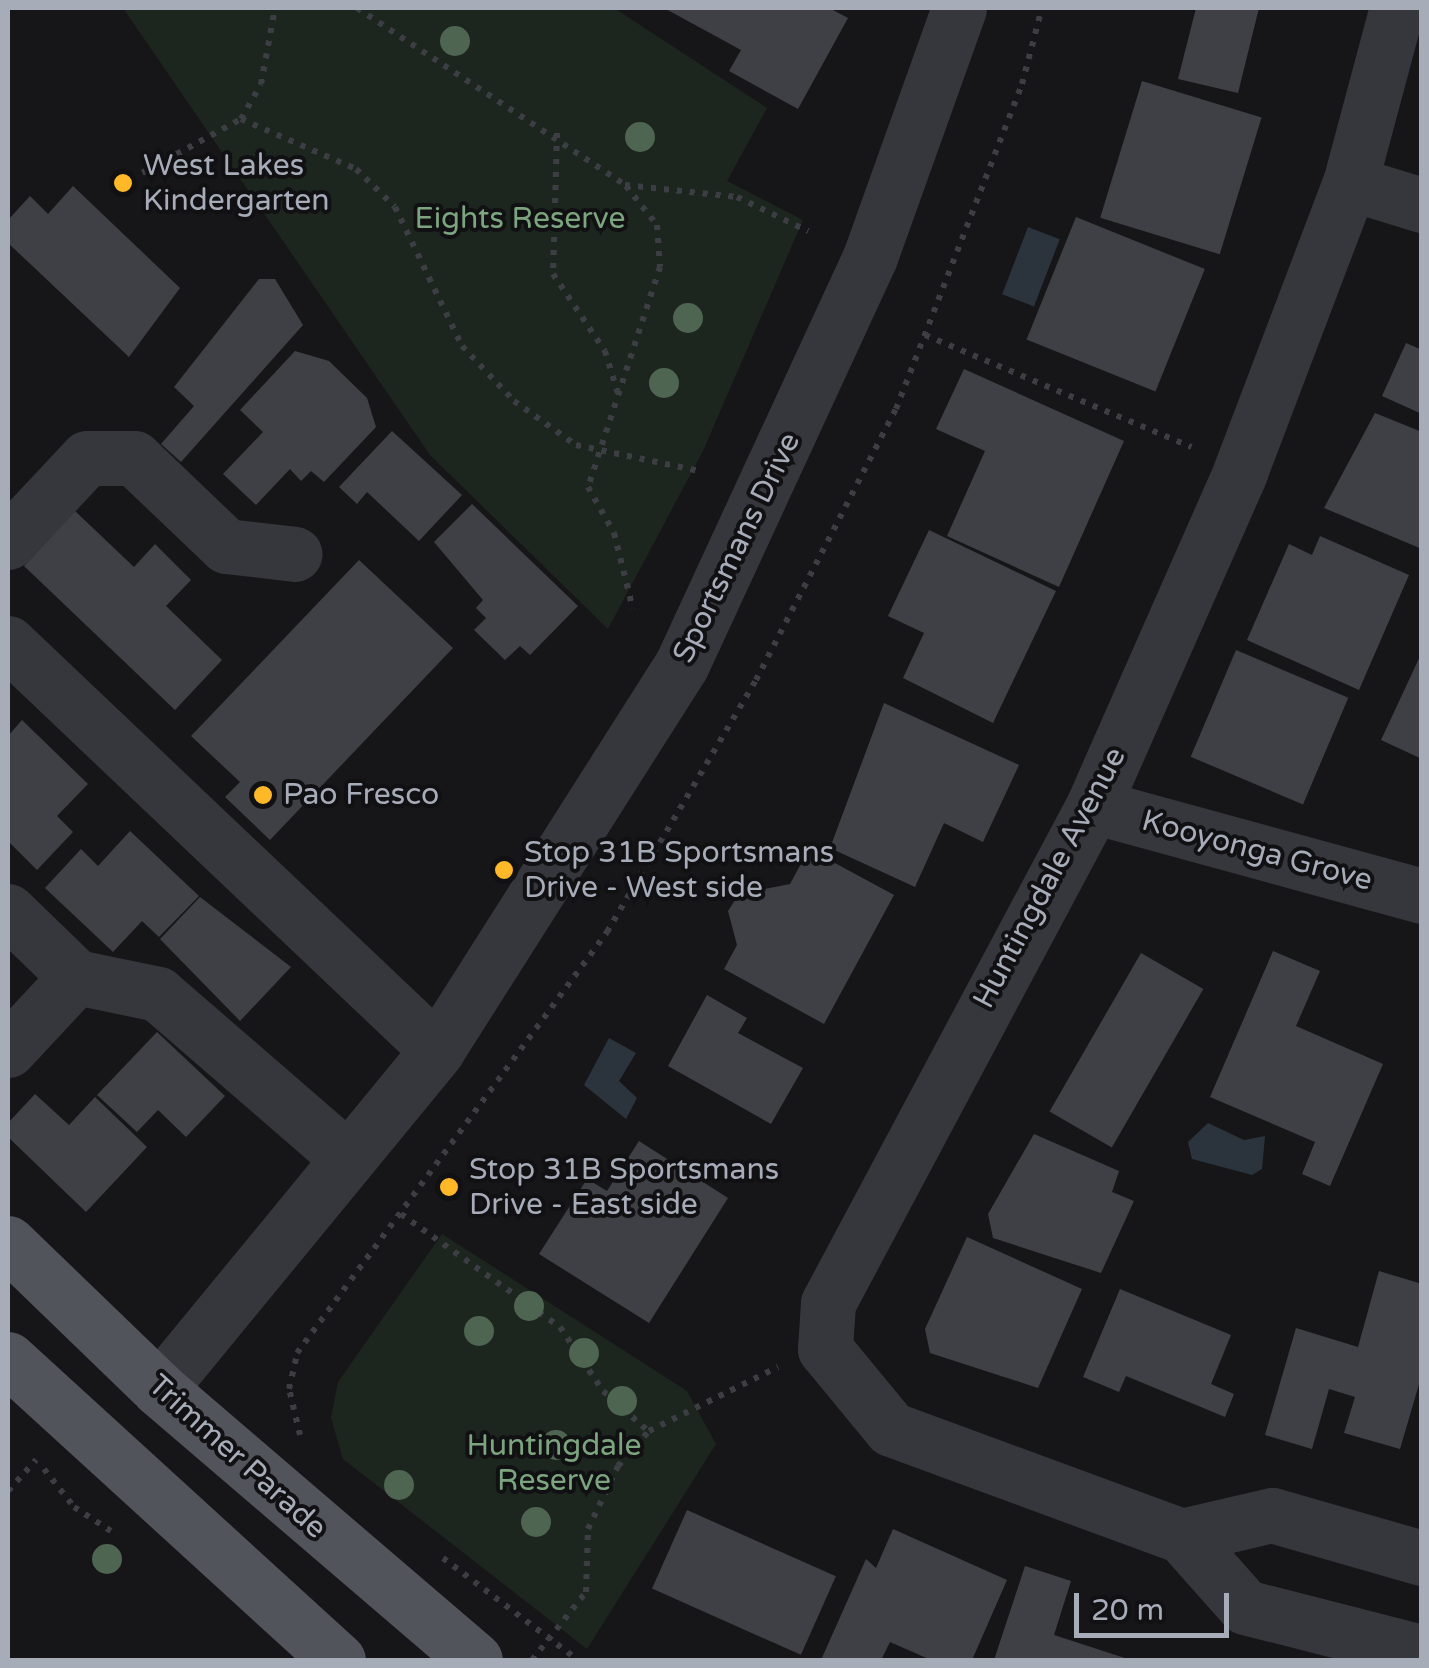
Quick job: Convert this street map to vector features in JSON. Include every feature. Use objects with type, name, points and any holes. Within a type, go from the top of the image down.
[{"type":"main road","name":"Trimmer Parade","points":[[8,1243],[159,1388],[475,1660]]},
{"type":"main road","points":[[18,1370],[82,1395],[159,1388],[162,1451],[182,1520]]},
{"type":"main road","points":[[18,1370],[338,1660]]},
{"type":"street","name":"Sportsmans Drive","points":[[159,1388],[437,1050],[682,664],[756,516],[870,258],[959,8]]},
{"type":"street","name":"Huntingdale Avenue","points":[[825,1348],[840,1266],[1093,806],[1242,466],[1350,184],[1398,8]]},
{"type":"street","points":[[1350,184],[1422,205]]},
{"type":"street","points":[[8,542],[87,458],[134,458],[226,546],[295,554]]},
{"type":"street","points":[[8,643],[437,1050]]},
{"type":"street","name":"Kooyonga Grove","points":[[1093,806],[1422,896]]},
{"type":"street","points":[[8,911],[76,976],[158,994],[347,1158]]},
{"type":"street","points":[[8,1050],[76,976]]},
{"type":"street","points":[[825,1348],[891,1429],[1182,1536],[1245,1606],[1422,1652]]},
{"type":"street","points":[[1182,1536],[1272,1515],[1422,1558]]},
{"type":"path","points":[[131,178],[240,120],[261,84],[275,8]]},
{"type":"path","points":[[358,8],[556,132],[625,186],[657,224],[660,268],[604,450],[588,487],[614,533],[633,609]]},
{"type":"path","points":[[240,120],[356,169],[395,207],[462,346],[514,401],[576,445],[699,471]]},
{"type":"path","points":[[556,132],[553,274],[605,351],[619,398]]},
{"type":"path","points":[[625,186],[737,198],[808,230]]},
{"type":"path","points":[[925,334],[1198,450]]},
{"type":"path","points":[[305,1445],[289,1389],[297,1353],[400,1214],[560,1327],[603,1391],[648,1431]]},
{"type":"path","points":[[532,1660],[586,1592],[588,1529],[603,1498],[648,1431],[710,1394],[825,1348]]},
{"type":"path","points":[[8,1491],[36,1460]]},
{"type":"path","points":[[426,1551],[578,1660]]},
{"type":"green space","name":"Eights Reserve","points":[[123,8],[614,8],[767,108],[727,181],[803,220],[703,451],[608,629],[430,455]]},
{"type":"green space","name":"Huntingdale Reserve","points":[[442,1234],[687,1391],[716,1444],[587,1649],[343,1459],[331,1418],[338,1382]]},
{"type":"shaded area","points":[[1028,227],[1060,239],[1034,306],[1002,294]]},
{"type":"shaded area","points":[[609,1038],[636,1053],[619,1081],[637,1098],[626,1119],[584,1085]]},
{"type":"shaded area","points":[[1208,1123],[1244,1140],[1265,1136],[1262,1169],[1252,1175],[1192,1159],[1188,1142]]},
{"type":"building","points":[[664,8],[829,8],[848,18],[798,109],[729,71],[741,50]]},
{"type":"building","points":[[1196,8],[1259,8],[1238,93],[1178,79]]},
{"type":"building","points":[[1142,81],[1262,118],[1220,254],[1100,218]]},
{"type":"building","points":[[73,186],[180,288],[129,357],[8,243],[8,220],[30,196],[48,214]]},
{"type":"building","points":[[1076,217],[1205,269],[1155,391],[1027,339]]},
{"type":"building","points":[[259,279],[275,279],[303,325],[181,462],[161,444],[194,406],[174,387]]},
{"type":"building","points":[[1406,343],[1422,350],[1422,414],[1382,396]]},
{"type":"building","points":[[295,351],[329,361],[367,398],[376,427],[324,482],[311,471],[301,481],[290,469],[256,505],[223,474],[263,432],[240,410]]},
{"type":"building","points":[[964,369],[1124,441],[1059,587],[947,536],[985,451],[936,429]]},
{"type":"building","points":[[1375,413],[1422,432],[1422,549],[1324,508]]},
{"type":"building","points":[[392,431],[462,495],[419,541],[367,492],[357,504],[339,487]]},
{"type":"building","points":[[472,504],[578,606],[530,655],[520,646],[505,660],[474,630],[486,618],[476,608],[483,600],[434,542]]},
{"type":"building","points":[[75,511],[134,567],[155,544],[191,580],[166,606],[222,660],[175,710],[24,566]]},
{"type":"building","points":[[929,530],[1056,591],[993,723],[903,678],[924,633],[888,616]]},
{"type":"building","points":[[1320,536],[1409,575],[1359,690],[1247,640],[1289,544],[1312,555]]},
{"type":"building","points":[[359,560],[453,648],[270,840],[225,797],[240,782],[191,736]]},
{"type":"building","points":[[1236,650],[1348,698],[1303,804],[1191,757]]},
{"type":"building","points":[[1422,652],[1422,759],[1381,740]]},
{"type":"building","points":[[884,703],[1019,765],[983,842],[944,823],[915,887],[830,848]]},
{"type":"building","points":[[22,720],[88,784],[57,816],[73,832],[37,870],[8,841],[8,736]]},
{"type":"building","points":[[130,831],[199,896],[159,937],[142,921],[113,952],[45,888],[81,849],[98,866]]},
{"type":"building","points":[[809,849],[894,895],[824,1024],[724,969],[737,945],[728,911],[739,894],[790,884]]},
{"type":"building","points":[[200,897],[291,967],[240,1021],[160,939]]},
{"type":"building","points":[[1273,951],[1320,971],[1296,1026],[1383,1064],[1330,1186],[1302,1174],[1315,1142],[1210,1097]]},
{"type":"building","points":[[1141,953],[1203,989],[1112,1147],[1050,1111]]},
{"type":"building","points":[[707,995],[747,1018],[738,1033],[803,1068],[771,1124],[668,1066]]},
{"type":"building","points":[[157,1032],[225,1096],[186,1137],[158,1110],[137,1132],[97,1095]]},
{"type":"building","points":[[35,1094],[69,1125],[95,1097],[147,1147],[86,1212],[8,1137],[8,1123]]},
{"type":"building","points":[[1034,1134],[1119,1171],[1112,1192],[1134,1201],[1101,1273],[993,1238],[988,1214]]},
{"type":"building","points":[[639,1141],[728,1198],[649,1323],[539,1254],[587,1179],[607,1191]]},
{"type":"building","points":[[967,1237],[1082,1289],[1038,1388],[930,1353],[925,1329]]},
{"type":"building","points":[[1379,1271],[1422,1284],[1422,1374],[1400,1449],[1344,1433],[1355,1397],[1329,1389],[1312,1449],[1265,1435],[1296,1328],[1358,1347]]},
{"type":"building","points":[[1120,1289],[1231,1335],[1211,1384],[1234,1394],[1225,1417],[1126,1376],[1119,1392],[1083,1377]]},
{"type":"building","points":[[687,1510],[836,1576],[801,1655],[652,1589]]},
{"type":"building","points":[[893,1529],[1007,1580],[972,1660],[931,1660],[890,1642],[881,1660],[821,1660],[866,1559],[876,1568]]},
{"type":"building","points":[[1025,1566],[1071,1581],[1054,1635],[1131,1660],[994,1660]]},
{"type":"place","name":"West Lakes Kindergarten","points":[[123,183]]},
{"type":"place","name":"Pao Fresco","points":[[263,795]]},
{"type":"place","name":"Stop 31B Sportsmans Drive - West side","points":[[504,870]]},
{"type":"place","name":"Stop 31B Sportsmans Drive - East side","points":[[449,1187]]}]
